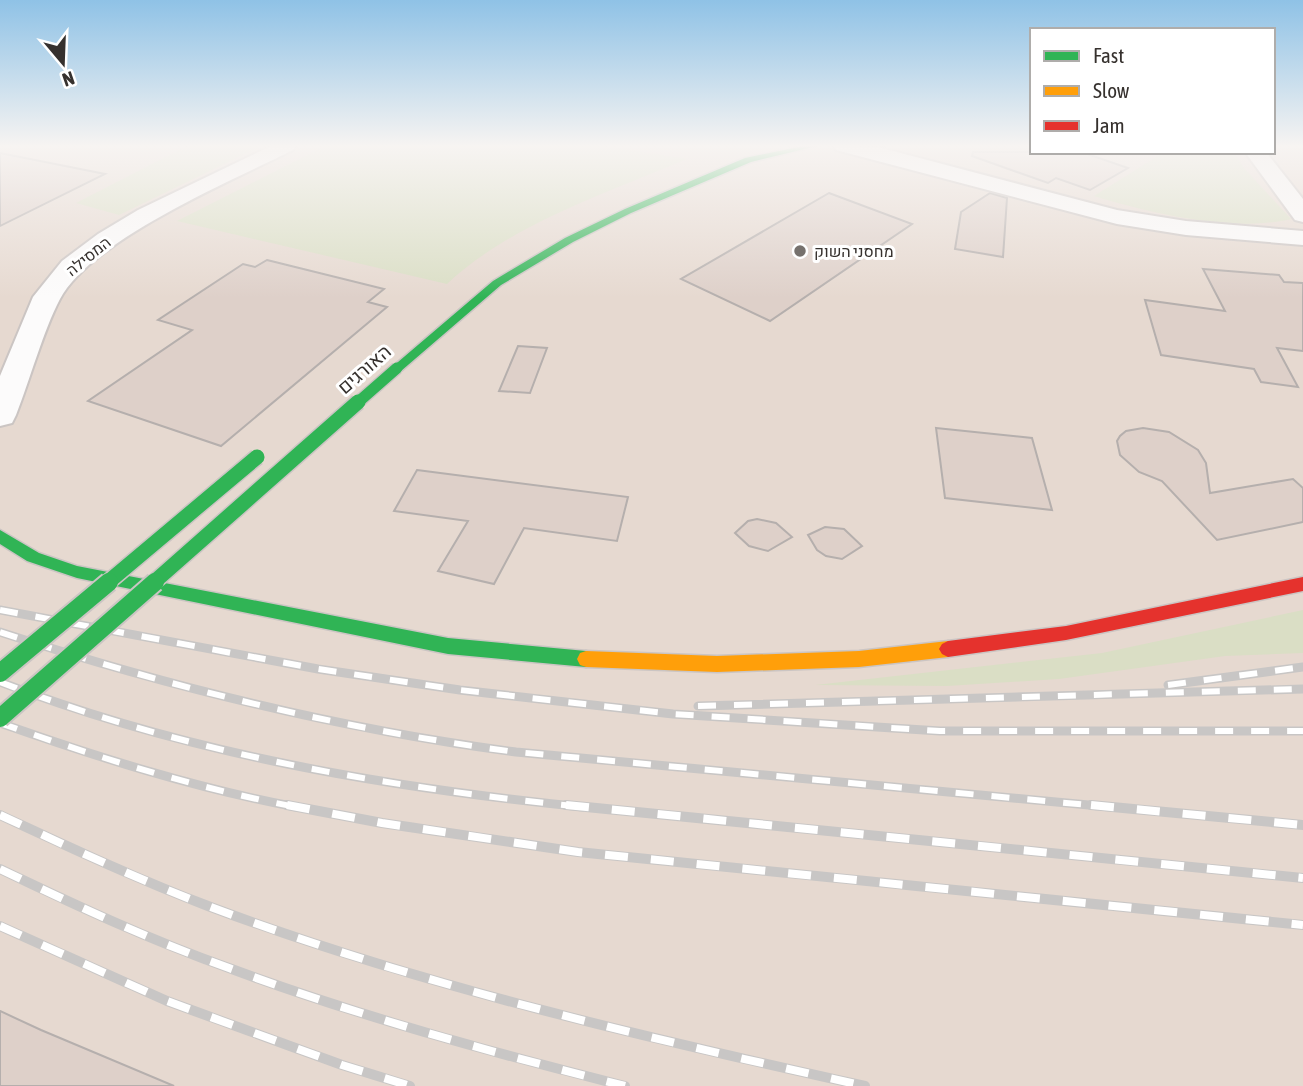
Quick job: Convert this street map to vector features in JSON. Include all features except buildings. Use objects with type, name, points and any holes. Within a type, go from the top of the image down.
[{"type":"street","name":"המסילה","points":[[0,415],[47,297],[71,267],[107,239],[183,197]]},
{"type":"street","name":"האורגים","points":[[0,718],[481,295],[570,238],[660,197]]},
{"type":"street","points":[[1039,197],[1149,223],[1303,238]]},
{"type":"street","points":[[1289,197],[1303,215]]},
{"type":"street","points":[[0,673],[273,443]]},
{"type":"street","points":[[0,536],[33,557],[77,572],[448,646],[526,655],[648,663],[788,663],[929,652],[1066,633],[1303,584]]},
{"type":"shaded area","points":[[0,197],[1303,197],[1303,1086],[0,1086]]},
{"type":"green space","points":[[88,197],[157,197],[119,215],[76,203]]},
{"type":"green space","points":[[225,197],[594,197],[500,244],[447,284],[177,221]]},
{"type":"green space","points":[[1096,197],[1270,197],[1291,219],[1244,224],[1192,219]]},
{"type":"green space","points":[[1303,610],[1303,653],[1225,656],[1059,679],[947,686],[815,685],[1102,653]]},
{"type":"railway","points":[[0,610],[318,669],[460,690],[673,714],[940,731],[1303,731]]},
{"type":"railway","points":[[0,632],[127,671],[255,704],[450,742],[516,752],[1110,807]]},
{"type":"railway","points":[[1168,685],[1303,667]]},
{"type":"railway","points":[[0,682],[142,729],[287,764],[434,789],[583,807]]},
{"type":"railway","points":[[698,706],[1303,689]]},
{"type":"railway","points":[[0,723],[146,771],[296,807]]},
{"type":"railway","points":[[287,805],[382,823],[578,852],[1303,925]]},
{"type":"railway","points":[[566,805],[1303,878]]},
{"type":"railway","points":[[1091,805],[1303,825]]},
{"type":"railway","points":[[0,815],[182,896],[369,961],[616,1029],[865,1086]]},
{"type":"railway","points":[[0,869],[142,934],[326,1002],[425,1032],[625,1086]]},
{"type":"railway","points":[[0,926],[167,1001],[342,1065],[410,1086]]},
{"type":"traffic: fast","points":[[397,368],[497,283],[569,240],[662,197]]},
{"type":"traffic: fast","points":[[0,718],[397,368]]},
{"type":"traffic: fast","points":[[0,673],[257,457]]},
{"type":"traffic: fast","points":[[0,536],[33,557],[77,572],[448,646],[586,659]]},
{"type":"traffic: slow","points":[[586,659],[717,664],[859,659],[948,649]]},
{"type":"traffic: jam","points":[[948,649],[1066,633],[1303,584]]},
{"type":"place","name":"מחסני השוק","points":[[800,251]]}]
